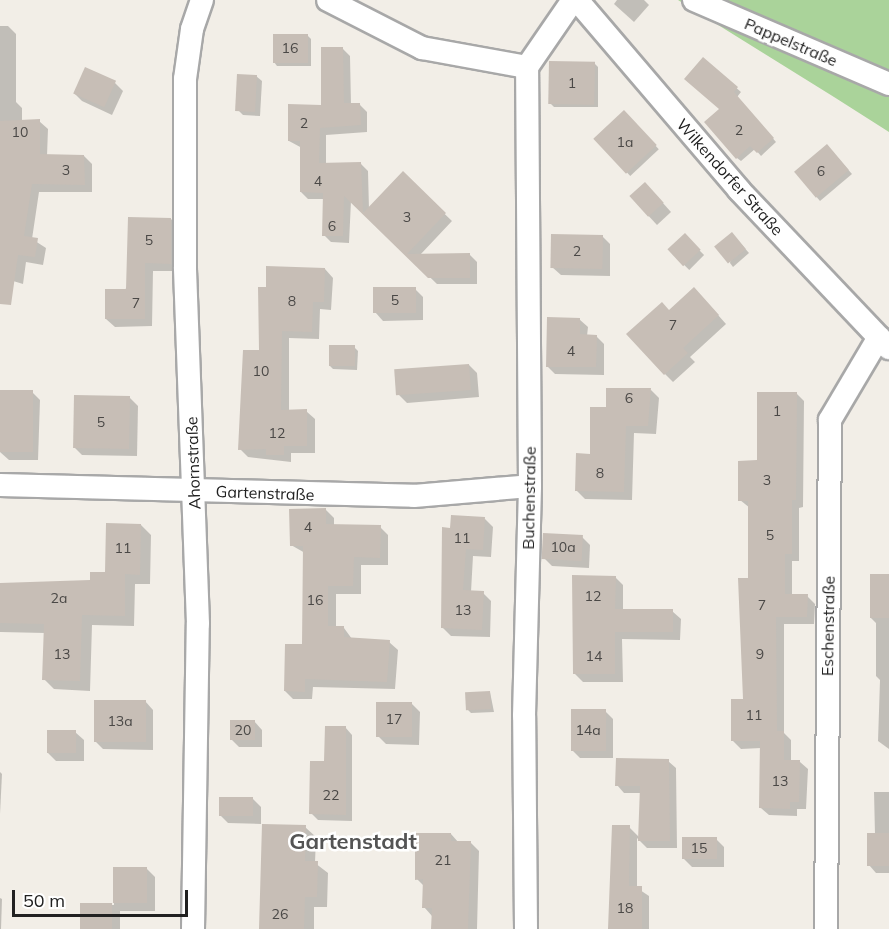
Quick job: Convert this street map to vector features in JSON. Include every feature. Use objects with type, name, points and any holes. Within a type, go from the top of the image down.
[{"type":"street","name":"Ahornstraße","points":[[193,929],[198,624],[185,267],[185,79],[192,29],[202,0]]},
{"type":"street","points":[[328,0],[422,48],[526,67]]},
{"type":"street","name":"Wilkendorfer Straße","points":[[526,67],[575,0],[739,190],[884,343]]},
{"type":"street","name":"Pappelstraße","points":[[694,0],[889,84]]},
{"type":"street","name":"Buchenstraße","points":[[526,67],[530,486],[524,716],[526,929]]},
{"type":"street","name":"Eschenstraße","points":[[826,929],[830,420],[884,343]]},
{"type":"street","name":"Gartenstraße","points":[[0,485],[414,496],[530,486]]},
{"type":"green space","points":[[678,0],[889,0],[889,132],[834,97]]},
{"type":"building","points":[[273,34],[308,34],[308,63],[273,63]]},
{"type":"building","points":[[321,47],[343,47],[344,103],[360,103],[361,125],[320,128],[319,163],[361,162],[363,213],[403,171],[446,213],[407,254],[470,253],[470,278],[428,278],[344,196],[343,236],[322,236],[323,193],[300,192],[300,141],[288,141],[288,104],[321,105]]},
{"type":"building","points":[[703,57],[738,87],[734,92],[774,138],[757,153],[750,146],[736,159],[704,122],[719,109],[684,79]]},
{"type":"building","points":[[549,61],[595,62],[594,105],[548,104]]},
{"type":"building","points":[[85,67],[116,81],[104,107],[73,93]]},
{"type":"building","points":[[237,74],[257,75],[255,112],[235,111]]},
{"type":"building","points":[[624,110],[657,145],[626,174],[593,139]]},
{"type":"building","points":[[40,119],[40,154],[84,155],[85,185],[32,184],[24,236],[38,238],[35,257],[18,255],[11,305],[0,304],[0,121]]},
{"type":"building","points":[[827,144],[849,170],[816,198],[794,172]]},
{"type":"building","points":[[645,182],[664,203],[648,217],[629,196]]},
{"type":"building","points":[[128,217],[171,218],[171,264],[145,263],[145,319],[105,319],[105,289],[126,289]]},
{"type":"building","points":[[732,232],[746,249],[728,264],[714,246]]},
{"type":"building","points":[[685,233],[701,250],[683,266],[667,249]]},
{"type":"building","points":[[551,234],[603,235],[602,269],[550,268]]},
{"type":"building","points":[[266,266],[325,268],[324,302],[313,302],[312,332],[282,331],[281,410],[307,409],[307,446],[284,446],[284,455],[266,455],[266,449],[238,450],[243,350],[259,350],[258,287],[266,287]]},
{"type":"building","points":[[373,287],[416,287],[416,313],[373,313]]},
{"type":"building","points":[[694,287],[719,315],[683,348],[688,353],[664,375],[626,334],[662,302],[669,310]]},
{"type":"building","points":[[547,317],[580,318],[580,334],[597,335],[596,367],[546,367]]},
{"type":"building","points":[[329,345],[355,345],[355,366],[329,366]]},
{"type":"building","points":[[469,364],[471,390],[396,395],[394,369]]},
{"type":"building","points":[[606,388],[651,388],[648,426],[626,426],[624,492],[575,491],[576,453],[590,454],[590,407],[606,407]]},
{"type":"building","points":[[0,390],[33,390],[33,452],[0,452]]},
{"type":"building","points":[[757,392],[797,392],[796,500],[792,500],[792,554],[785,554],[785,594],[808,594],[807,617],[776,617],[777,731],[784,731],[784,760],[800,760],[799,802],[790,802],[790,809],[759,808],[760,741],[731,741],[731,699],[743,699],[738,578],[748,578],[748,501],[738,501],[738,461],[757,460]]},
{"type":"building","points":[[74,395],[130,396],[129,449],[73,448]]},
{"type":"building","points":[[326,508],[326,524],[381,525],[380,558],[354,557],[353,586],[328,586],[328,626],[344,626],[344,637],[390,640],[387,682],[305,679],[305,692],[284,691],[285,644],[302,644],[303,546],[290,546],[289,509]]},
{"type":"building","points":[[451,515],[485,517],[483,550],[466,549],[463,590],[484,591],[482,630],[441,628],[442,527],[450,528]]},
{"type":"building","points":[[106,523],[141,524],[140,575],[125,574],[125,616],[82,615],[80,681],[42,680],[44,624],[0,623],[0,583],[90,580],[90,572],[105,572]]},
{"type":"building","points":[[543,533],[583,535],[582,561],[542,559]]},
{"type":"building","points":[[870,574],[889,574],[889,618],[870,618]]},
{"type":"building","points":[[572,575],[616,576],[615,609],[673,609],[673,632],[615,632],[615,674],[573,674]]},
{"type":"building","points":[[490,691],[491,709],[466,710],[465,692]]},
{"type":"building","points":[[94,700],[146,700],[146,742],[94,742]]},
{"type":"building","points":[[376,702],[412,702],[412,737],[376,737]]},
{"type":"building","points":[[571,709],[606,709],[606,751],[571,751]]},
{"type":"building","points":[[230,720],[255,720],[255,740],[230,740]]},
{"type":"building","points":[[325,726],[346,726],[346,815],[309,814],[310,761],[324,761]]},
{"type":"building","points":[[47,730],[76,730],[76,753],[47,753]]},
{"type":"building","points":[[616,758],[669,759],[670,841],[638,841],[640,786],[615,786]]},
{"type":"building","points":[[219,797],[253,797],[253,816],[219,816]]},
{"type":"building","points":[[262,824],[306,825],[305,861],[318,861],[317,897],[305,897],[304,929],[259,929]]},
{"type":"building","points":[[612,825],[630,825],[629,886],[642,886],[642,929],[608,929]]},
{"type":"building","points":[[415,833],[451,833],[451,841],[471,841],[468,929],[431,929],[432,908],[422,908],[423,879],[415,880]]},
{"type":"building","points":[[867,833],[889,833],[889,866],[867,866]]},
{"type":"building","points":[[682,837],[717,837],[717,859],[682,859]]},
{"type":"building","points":[[113,867],[147,867],[147,903],[113,903]]},
{"type":"building","points":[[80,903],[112,903],[112,929],[80,929]]},
{"type":"district","name":"Gartenstadt","points":[[353,842]]}]
